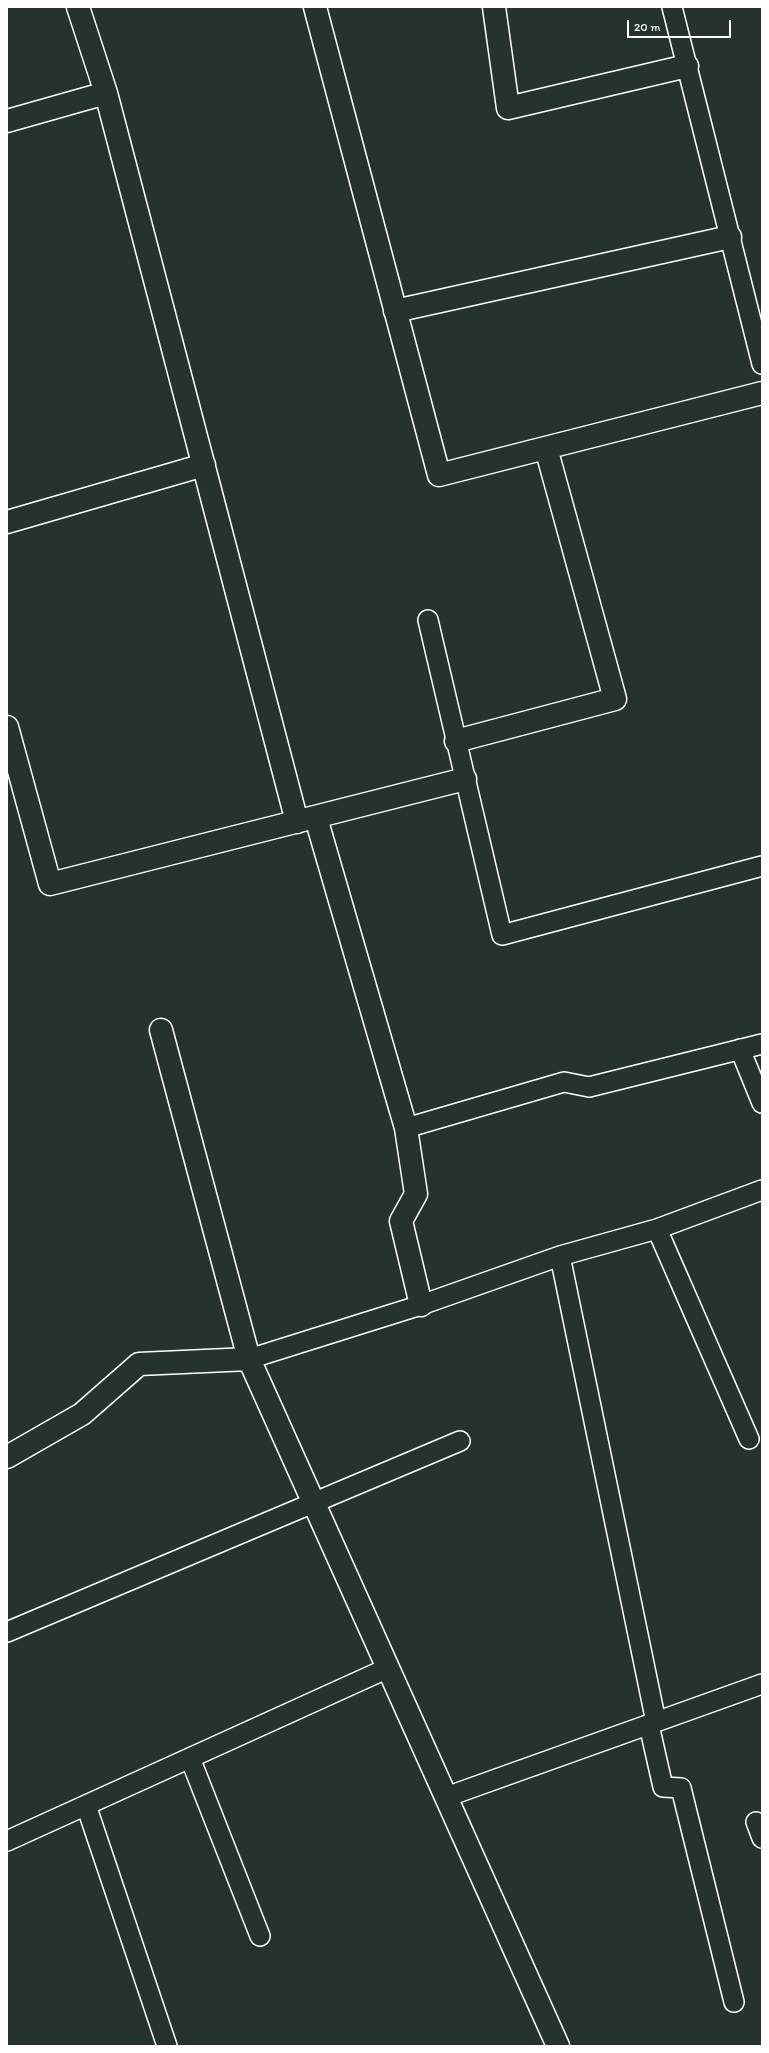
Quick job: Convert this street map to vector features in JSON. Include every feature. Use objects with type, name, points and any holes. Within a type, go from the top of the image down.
[{"type":"street","points":[[78,7],[106,93],[204,465],[306,820],[406,1128],[416,1194],[401,1221],[421,1305]]},
{"type":"street","points":[[315,7],[439,475],[762,393]]},
{"type":"street","points":[[494,7],[508,108],[687,66]]},
{"type":"street","points":[[7,121],[106,93]]},
{"type":"street","points":[[396,310],[730,237]]},
{"type":"street","points":[[456,742],[615,699],[546,448]]},
{"type":"street","points":[[7,522],[204,465]]},
{"type":"street","points":[[7,728],[50,884],[465,779]]},
{"type":"street","points":[[161,1030],[249,1359],[558,2046]]},
{"type":"street","points":[[7,1457],[82,1414],[139,1364],[249,1359]]},
{"type":"lane","points":[[672,7],[762,364]]},
{"type":"lane","points":[[428,620],[502,935],[762,866]]},
{"type":"lane","points":[[406,1128],[564,1082],[589,1087],[762,1044]]},
{"type":"lane","points":[[740,1049],[762,1103]]},
{"type":"lane","points":[[249,1359],[421,1305],[560,1256],[656,1229],[762,1190]]},
{"type":"lane","points":[[656,1229],[749,1439]]},
{"type":"lane","points":[[560,1256],[653,1724],[663,1787],[681,1788],[734,2002]]},
{"type":"lane","points":[[7,1632],[460,1441]]},
{"type":"lane","points":[[7,1841],[388,1668]]},
{"type":"lane","points":[[446,1797],[762,1684]]},
{"type":"lane","points":[[190,1758],[260,1936]]},
{"type":"lane","points":[[86,1805],[167,2046]]}]
